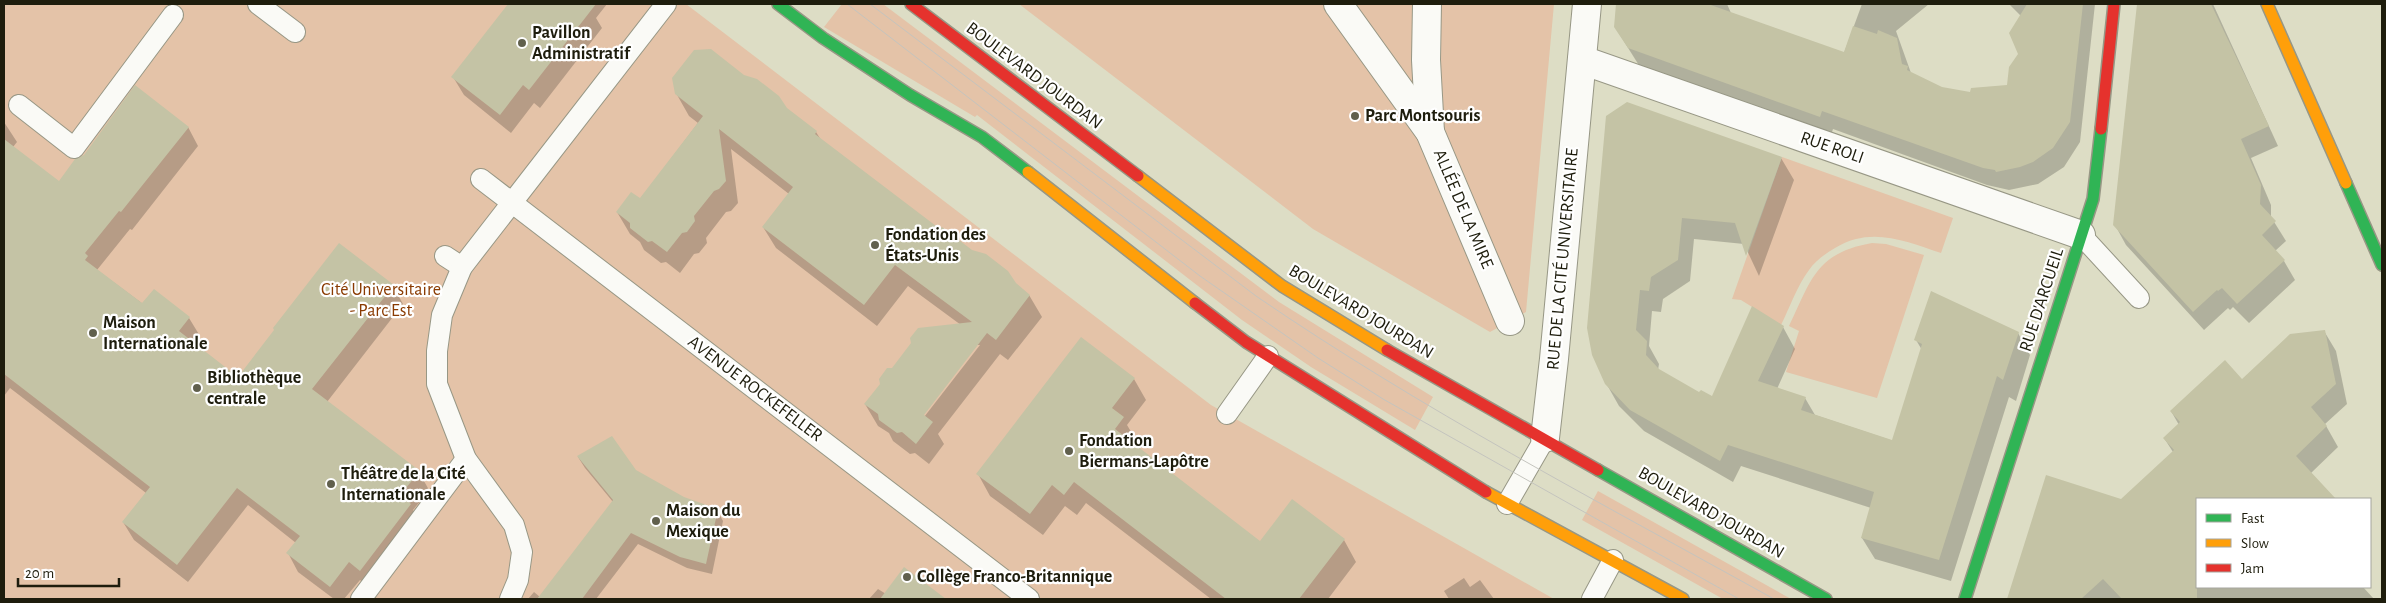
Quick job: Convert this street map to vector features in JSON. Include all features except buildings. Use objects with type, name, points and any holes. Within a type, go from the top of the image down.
[{"type":"main road","points":[[778,4],[823,38],[902,90],[982,137],[1246,342],[1429,458],[1508,504],[1684,599]]},
{"type":"main road","name":"BOULEVARD JOURDAN","points":[[910,4],[1282,286],[1391,352],[1826,599]]},
{"type":"main road","name":"RUE D'ARCUEIL","points":[[1965,599],[2082,235],[2096,182],[2114,4]]},
{"type":"main road","points":[[2267,4],[2382,265]]},
{"type":"street","name":"ALLÉE DE LA MIRE","points":[[1338,4],[1430,132],[1510,321]]},
{"type":"street","points":[[1427,4],[1426,60],[1430,132]]},
{"type":"street","name":"RUE DE LA CITÉ UNIVERSITAIRE","points":[[1545,438],[1586,4]]},
{"type":"street","name":"RUE ROLI","points":[[1582,60],[2082,235]]},
{"type":"lane","points":[[258,4],[294,32]]},
{"type":"lane","points":[[510,599],[518,580],[522,552],[514,525],[466,459],[437,384],[437,351],[442,315],[462,268],[666,4]]},
{"type":"lane","points":[[19,105],[74,148],[173,15]]},
{"type":"lane","name":"AVENUE ROCKEFELLER","points":[[481,179],[1029,599]]},
{"type":"lane","points":[[2082,235],[2139,298]]},
{"type":"lane","points":[[445,256],[462,268]]},
{"type":"lane","points":[[1227,414],[1268,356]]},
{"type":"lane","name":"RUE DE LA CITÉ UNIVERSITAIRE","points":[[1508,504],[1545,438]]},
{"type":"lane","points":[[360,599],[466,459]]},
{"type":"lane","points":[[1592,599],[1613,560]]},
{"type":"green space","name":"Cité Universitaire - Parc Est","points":[[4,4],[686,4],[1211,405],[1554,599],[4,599]]},
{"type":"green space","points":[[842,4],[883,4],[1279,302],[1433,397],[1415,430],[1311,367],[1242,320],[977,115],[975,117],[824,27]]},
{"type":"green space","name":"Parc Montsouris","points":[[1019,4],[1554,4],[1526,312],[1490,332],[1313,229]]},
{"type":"green space","points":[[1782,157],[1953,218],[1941,253],[1901,240],[1888,238],[1875,237],[1848,241],[1835,248],[1811,267],[1801,283],[1781,325],[1741,300],[1732,299]]},
{"type":"green space","points":[[1872,243],[1886,244],[1924,255],[1877,398],[1786,372],[1799,331],[1789,326],[1803,295],[1817,271],[1838,254]]},
{"type":"green space","points":[[1598,491],[1791,599],[1723,599],[1582,520]]},
{"type":"tram line","points":[[847,4],[1200,276],[1318,358],[1383,399],[1739,599]]},
{"type":"tram line","points":[[870,4],[1256,296],[1318,337],[1446,416],[1774,599]]},
{"type":"traffic: fast","points":[[778,4],[823,38],[910,95],[982,137],[1028,172]]},
{"type":"traffic: fast","points":[[1965,599],[2093,199],[2101,129]]},
{"type":"traffic: fast","points":[[2346,183],[2382,265]]},
{"type":"traffic: fast","points":[[1598,470],[1826,599]]},
{"type":"traffic: slow","points":[[2267,4],[2346,183]]},
{"type":"traffic: slow","points":[[1028,172],[1195,303]]},
{"type":"traffic: slow","points":[[1138,176],[1282,286],[1387,350]]},
{"type":"traffic: slow","points":[[1486,492],[1683,599]]},
{"type":"traffic: jam","points":[[911,4],[1138,176]]},
{"type":"traffic: jam","points":[[2101,129],[2114,4]]},
{"type":"traffic: jam","points":[[1195,303],[1246,342],[1486,492]]},
{"type":"traffic: jam","points":[[1387,350],[1598,470]]},
{"type":"place","name":"Pavillon Administratif","points":[[522,43]]},
{"type":"place","name":"Parc Montsouris","points":[[1355,116]]},
{"type":"place","name":"Fondation des États-Unis","points":[[875,245]]},
{"type":"place","name":"Maison Internationale","points":[[93,333]]},
{"type":"place","name":"Bibliothèque centrale","points":[[197,388]]},
{"type":"place","name":"Fondation Biermans-Lapôtre","points":[[1069,451]]},
{"type":"place","name":"Théâtre de la Cité Internationale","points":[[331,484]]},
{"type":"place","name":"Maison du Mexique","points":[[656,521]]},
{"type":"place","name":"Collège Franco-Britannique","points":[[907,577]]}]
